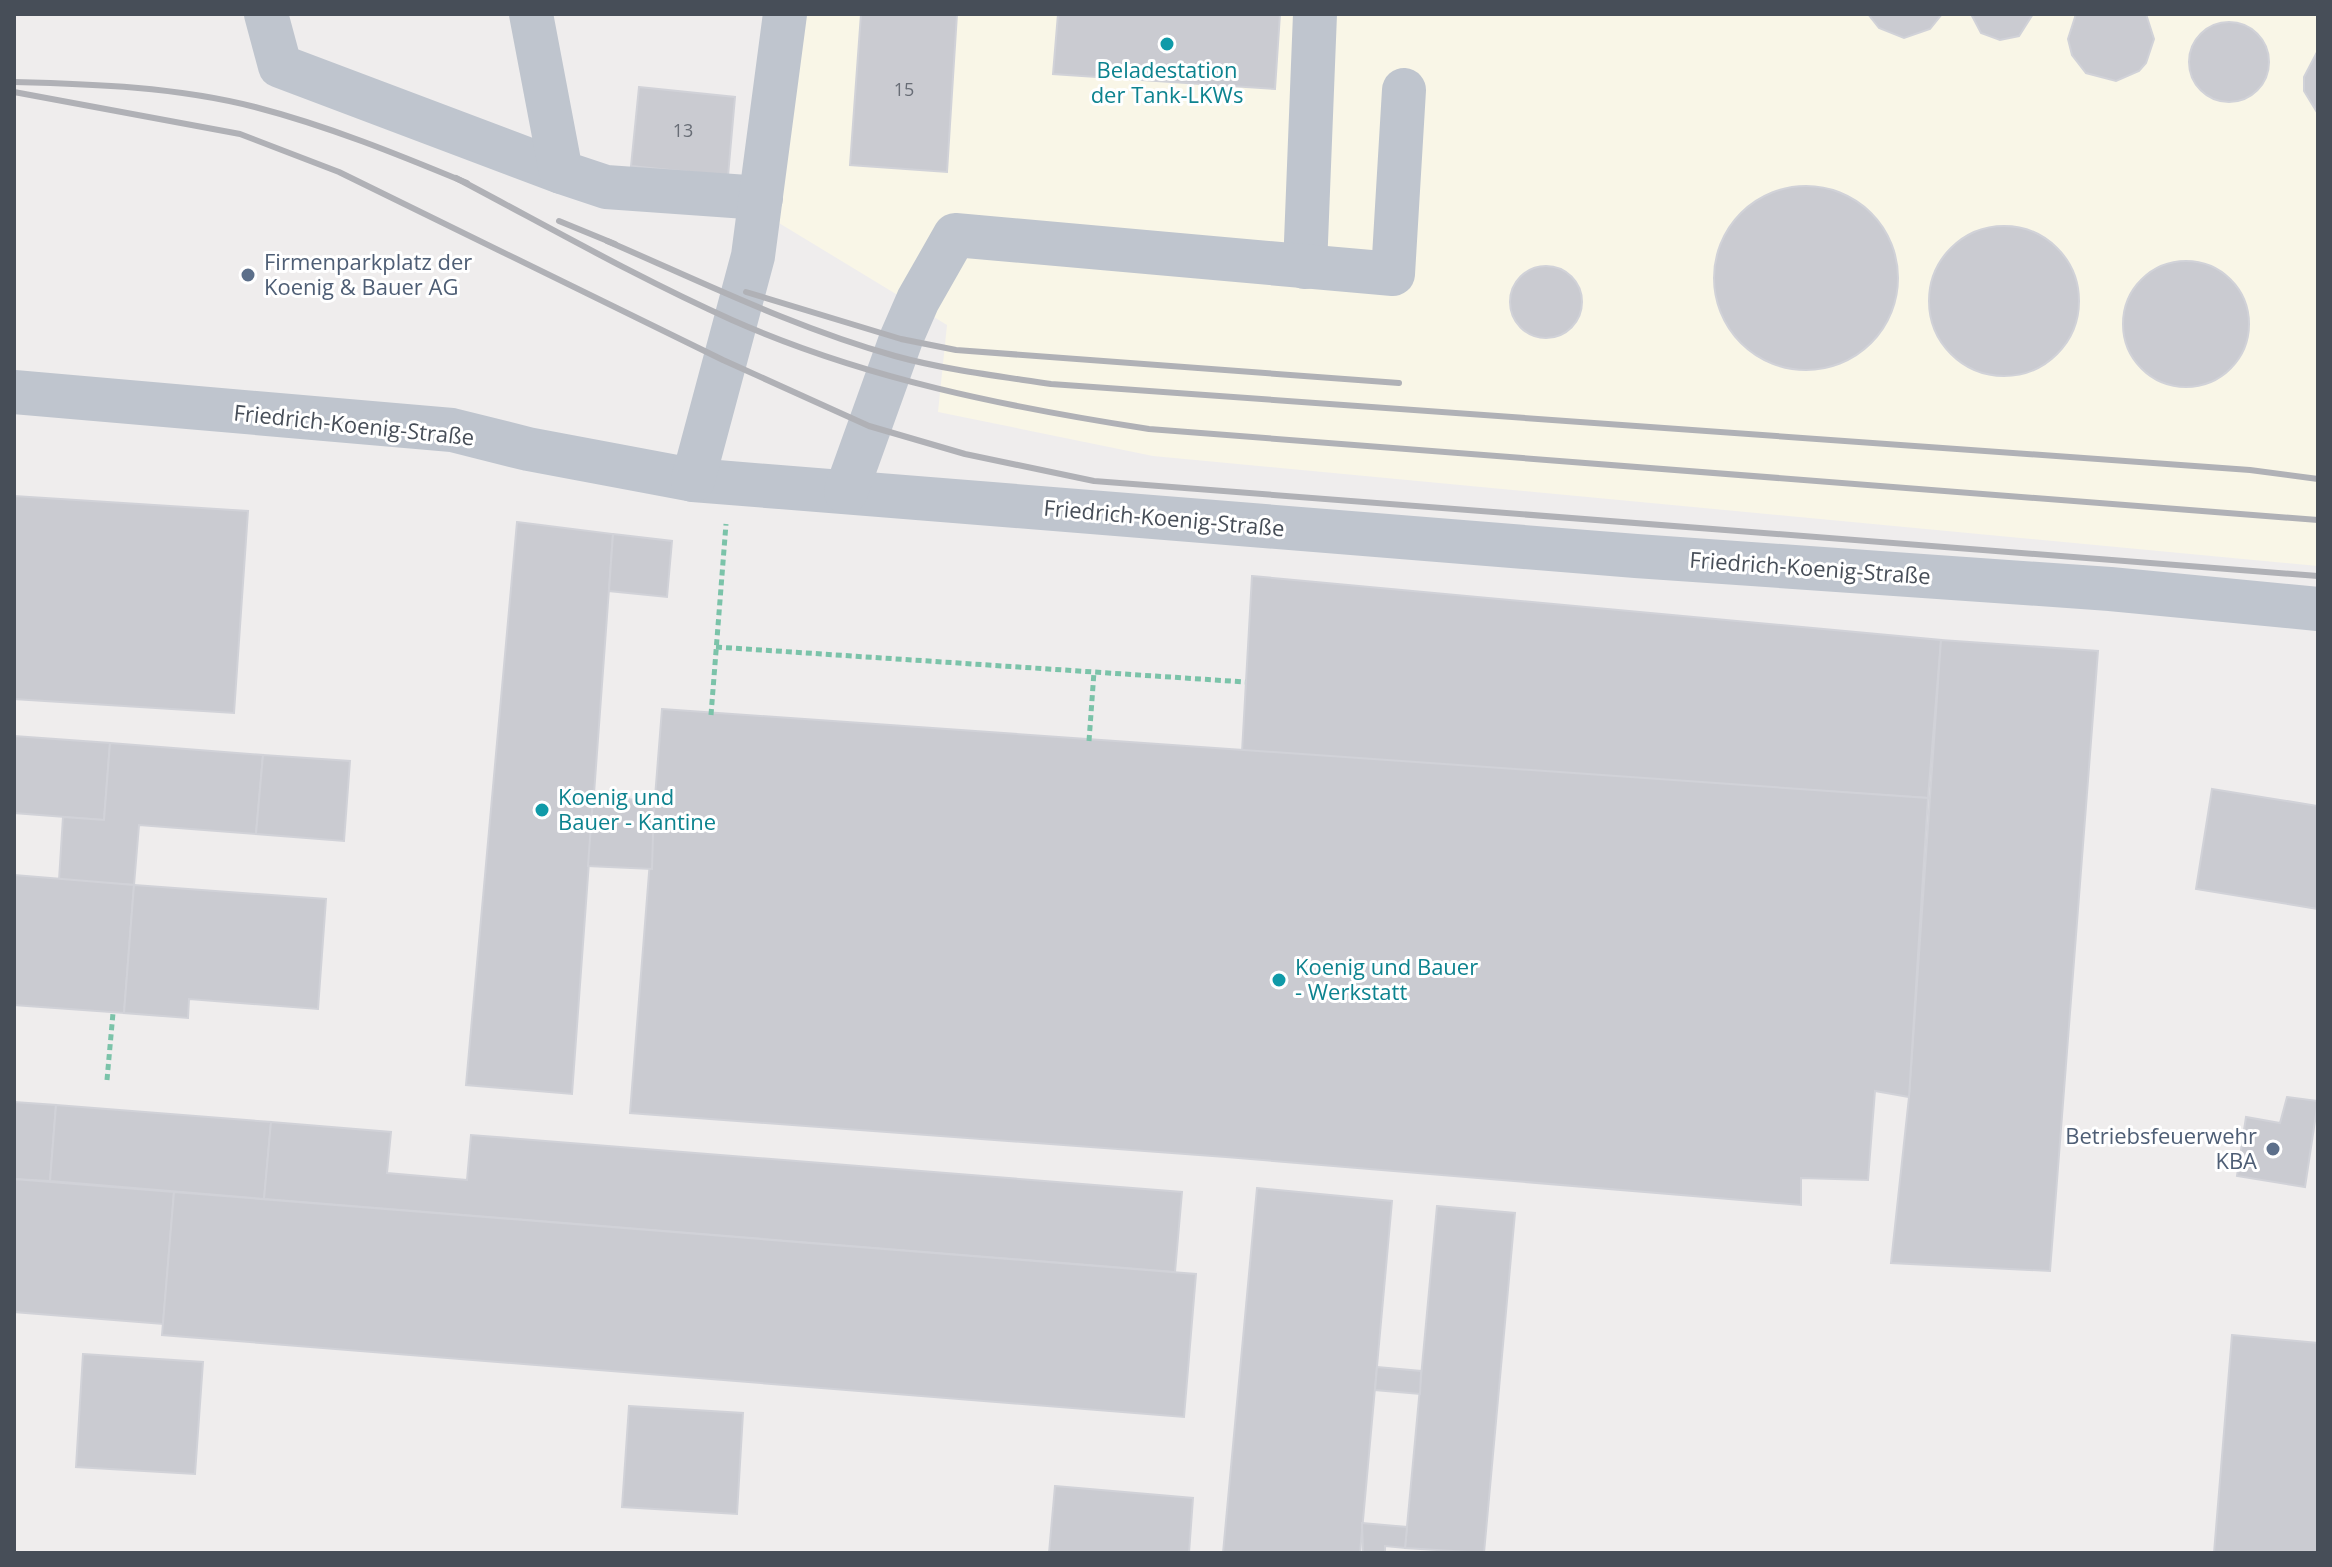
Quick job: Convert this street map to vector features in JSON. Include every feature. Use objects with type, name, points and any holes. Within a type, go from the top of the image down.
[{"type":"street","points":[[266,14],[280,66],[561,172],[606,187],[761,198]]},
{"type":"street","points":[[531,14],[561,172]]},
{"type":"street","points":[[711,482],[753,256],[785,14]]},
{"type":"street","points":[[1305,267],[1315,14]]},
{"type":"street","points":[[846,492],[901,339],[918,300],[955,235],[1393,274],[1404,90]]},
{"type":"street","name":"Friedrich-Koenig-Straße","points":[[14,392],[452,430],[528,449],[711,482],[1636,556],[2110,589],[2318,609]]},
{"type":"path","points":[[711,482],[716,647],[711,715]]},
{"type":"path","points":[[716,647],[1245,682]]},
{"type":"path","points":[[1089,741],[1094,672]]},
{"type":"path","points":[[107,1080],[113,1013]]},
{"type":"shaded area","points":[[797,14],[2318,14],[2318,566],[1153,456],[938,412],[947,325],[774,220]]},
{"type":"building","points":[[861,14],[957,14],[947,172],[850,165]]},
{"type":"building","name":"Beladestation der Tank-LKWs","points":[[1058,14],[1280,14],[1275,89],[1053,74]]},
{"type":"building","points":[[1868,14],[1942,14],[1930,29],[1904,38],[1879,28]]},
{"type":"building","points":[[1971,14],[2033,14],[2019,36],[2000,40],[1981,33]]},
{"type":"building","points":[[2076,14],[2146,14],[2154,39],[2146,63],[2139,71],[2116,81],[2086,73],[2072,55],[2068,39]]},
{"type":"building","points":[[2221,22],[2237,22],[2258,33],[2269,54],[2269,70],[2258,91],[2237,102],[2221,102],[2207,96],[2195,84],[2189,70],[2189,54],[2195,40],[2207,28]]},
{"type":"building","points":[[2318,51],[2318,114],[2304,91],[2304,77]]},
{"type":"building","points":[[639,87],[735,97],[728,176],[631,166]]},
{"type":"building","points":[[1806,186],[1841,193],[1871,213],[1891,243],[1898,278],[1891,313],[1871,343],[1841,363],[1806,370],[1771,363],[1741,343],[1721,313],[1714,278],[1721,243],[1741,213],[1771,193]]},
{"type":"building","points":[[2004,226],[2033,232],[2057,248],[2073,272],[2079,301],[2073,330],[2057,354],[2033,370],[2004,376],[1975,370],[1951,354],[1935,330],[1929,301],[1935,272],[1951,248],[1975,232]]},
{"type":"building","points":[[2186,261],[2210,265],[2231,279],[2245,300],[2249,324],[2245,348],[2231,369],[2210,383],[2186,387],[2162,383],[2141,369],[2127,348],[2123,324],[2127,300],[2141,279],[2162,265]]},
{"type":"building","points":[[1546,266],[1566,272],[1576,282],[1582,302],[1576,322],[1566,332],[1546,338],[1526,332],[1516,322],[1510,302],[1516,282],[1526,272]]},
{"type":"building","points":[[14,496],[248,511],[234,713],[14,699]]},
{"type":"building","name":"Koenig und Bauer - Kantine","points":[[517,522],[613,534],[572,1094],[466,1085]]},
{"type":"building","points":[[613,534],[672,541],[667,597],[609,591]]},
{"type":"building","points":[[1252,576],[1941,640],[1928,798],[1242,752]]},
{"type":"building","points":[[1941,640],[2098,651],[2050,1271],[1891,1263],[1909,1097]]},
{"type":"building","name":"Koenig und Bauer - Werkstatt","points":[[662,709],[1928,798],[1909,1097],[1875,1091],[1868,1180],[1801,1178],[1801,1205],[1226,1157],[630,1113]]},
{"type":"building","points":[[14,736],[110,743],[104,820],[14,813]]},
{"type":"building","points":[[110,743],[263,755],[256,834],[139,825],[134,885],[59,880],[63,817],[104,820]]},
{"type":"building","points":[[263,755],[350,761],[344,841],[256,834]]},
{"type":"building","points":[[2212,789],[2318,806],[2318,909],[2196,889]]},
{"type":"building","points":[[593,797],[654,801],[652,869],[588,866]]},
{"type":"building","points":[[14,875],[134,885],[124,1013],[14,1005]]},
{"type":"building","points":[[134,885],[326,899],[318,1009],[189,999],[188,1018],[124,1013]]},
{"type":"building","points":[[2287,1097],[2318,1101],[2305,1187],[2237,1176],[2246,1117],[2280,1123]]},
{"type":"building","points":[[14,1102],[56,1105],[50,1181],[14,1179]]},
{"type":"building","points":[[56,1105],[271,1122],[264,1199],[50,1181]]},
{"type":"building","points":[[271,1122],[391,1132],[387,1173],[467,1180],[471,1135],[1182,1192],[1175,1272],[264,1199]]},
{"type":"building","points":[[14,1179],[174,1192],[163,1324],[14,1312]]},
{"type":"building","points":[[1257,1188],[1392,1201],[1360,1553],[1223,1553]]},
{"type":"building","points":[[174,1192],[1196,1274],[1184,1417],[162,1335]]},
{"type":"building","points":[[1437,1206],[1515,1213],[1484,1553],[1405,1548]]},
{"type":"building","points":[[2232,1335],[2318,1343],[2318,1553],[2214,1553]]},
{"type":"building","points":[[83,1354],[203,1362],[195,1474],[76,1467]]},
{"type":"building","points":[[1377,1367],[1421,1371],[1420,1394],[1375,1390]]},
{"type":"building","points":[[629,1406],[743,1413],[737,1514],[622,1507]]},
{"type":"building","points":[[1055,1486],[1193,1498],[1189,1553],[1049,1553]]},
{"type":"building","points":[[1362,1523],[1407,1527],[1405,1548],[1385,1546],[1385,1553],[1363,1553]]},
{"type":"railway","points":[[14,82],[135,88],[226,100],[336,132],[467,183]]},
{"type":"railway","points":[[14,92],[240,134],[339,172],[723,360],[869,426],[965,454],[1094,481],[2318,576]]},
{"type":"railway","points":[[456,178],[662,287],[782,341],[885,375],[1043,411],[1149,429],[2318,520]]},
{"type":"railway","points":[[559,221],[615,244]]},
{"type":"railway","points":[[607,241],[749,303],[858,345],[933,365],[1051,384],[2250,470],[2318,479]]},
{"type":"railway","points":[[746,292],[901,339],[956,350],[1399,383]]},
{"type":"place","name":"Beladestation der Tank-LKWs","points":[[1167,44]]},
{"type":"place","name":"Firmenparkplatz der Koenig & Bauer AG","points":[[248,275]]},
{"type":"place","name":"Koenig und Bauer - Kantine","points":[[542,810]]},
{"type":"place","name":"Koenig und Bauer - Werkstatt","points":[[1279,980]]},
{"type":"place","name":"Betriebsfeuerwehr KBA","points":[[2273,1149]]}]
